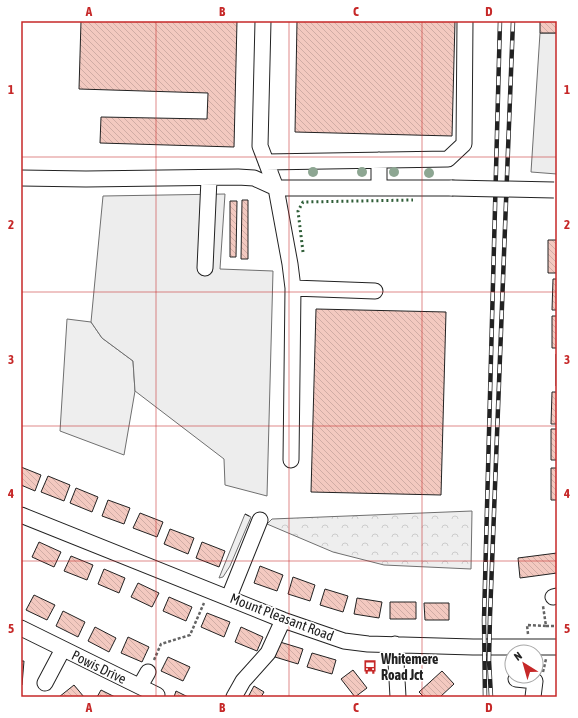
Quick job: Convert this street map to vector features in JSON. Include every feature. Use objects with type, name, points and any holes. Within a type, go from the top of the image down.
[{"type":"street","points":[[262,21],[260,146],[276,188],[290,264],[292,288],[291,460]]},
{"type":"street","points":[[266,162],[448,159],[464,144],[465,21]]},
{"type":"street","points":[[379,160],[379,188]]},
{"type":"street","points":[[21,178],[209,179],[238,177],[254,178],[276,188],[452,188],[555,190]]},
{"type":"street","points":[[205,268],[209,179]]},
{"type":"street","points":[[292,288],[375,291]]},
{"type":"street","name":"Mount Pleasant Road","points":[[21,515],[229,597],[283,620],[344,641],[368,644],[473,647],[557,647]]},
{"type":"street","points":[[229,597],[260,520]]},
{"type":"street","points":[[234,697],[243,681],[268,653],[283,620]]},
{"type":"street","name":"Powis Drive","points":[[21,628],[157,695]]},
{"type":"street","points":[[395,644],[398,697]]},
{"type":"street","name":"Powis Drive","points":[[45,683],[63,649]]},
{"type":"street","points":[[140,686],[148,672]]},
{"type":"street","points":[[533,697],[535,684]]},
{"type":"path","points":[[148,672],[161,644],[190,635],[209,590]]},
{"type":"path","points":[[546,626],[543,606],[555,596]]},
{"type":"path","points":[[527,634],[526,625],[557,626]]},
{"type":"path","points":[[544,667],[546,659]]},
{"type":"green space","points":[[67,319],[91,322],[102,338],[133,361],[135,391],[124,455],[60,431]]},
{"type":"green space","points":[[472,511],[471,569],[384,565],[333,552],[267,524],[272,519]]},
{"type":"green space","points":[[245,514],[251,517],[230,566],[223,577],[219,578]]},
{"type":"shaded area","points":[[540,33],[557,33],[557,174],[531,172]]},
{"type":"shaded area","points":[[225,194],[220,269],[273,271],[267,496],[225,485],[224,459],[135,391],[133,361],[102,338],[91,322],[103,196]]},
{"type":"building","points":[[81,21],[237,21],[234,147],[100,143],[101,117],[207,119],[208,93],[79,89]]},
{"type":"building","points":[[297,21],[455,21],[452,136],[295,132]]},
{"type":"building","points":[[540,21],[557,21],[557,33],[540,33]]},
{"type":"building","points":[[242,200],[248,200],[248,259],[241,259]]},
{"type":"building","points":[[230,201],[237,201],[236,257],[230,257]]},
{"type":"building","points":[[548,240],[557,240],[557,273],[548,273]]},
{"type":"building","points":[[553,279],[557,279],[557,310],[552,310]]},
{"type":"building","points":[[316,309],[446,312],[441,495],[311,492]]},
{"type":"building","points":[[552,316],[557,316],[557,348],[552,348]]},
{"type":"building","points":[[557,354],[557,386],[556,386]]},
{"type":"building","points":[[552,392],[557,392],[557,424],[551,424]]},
{"type":"building","points":[[551,429],[557,429],[557,460],[551,460]]},
{"type":"building","points":[[21,467],[41,475],[35,491],[21,485]]},
{"type":"building","points":[[551,468],[557,468],[557,500],[551,500]]},
{"type":"building","points":[[48,476],[70,485],[64,501],[41,492]]},
{"type":"building","points":[[76,488],[98,497],[92,512],[70,503]]},
{"type":"building","points":[[108,500],[130,508],[124,524],[102,516]]},
{"type":"building","points":[[140,513],[163,522],[157,537],[133,528]]},
{"type":"building","points":[[170,529],[194,538],[188,554],[164,544]]},
{"type":"building","points":[[39,542],[61,552],[54,567],[32,557]]},
{"type":"building","points":[[202,542],[225,551],[219,567],[196,558]]},
{"type":"building","points":[[557,553],[557,573],[520,578],[518,558]]},
{"type":"building","points":[[71,556],[93,565],[87,580],[64,571]]},
{"type":"building","points":[[260,566],[283,575],[277,591],[254,583]]},
{"type":"building","points":[[104,569],[125,578],[119,593],[98,584]]},
{"type":"building","points":[[293,577],[315,585],[310,601],[288,594]]},
{"type":"building","points":[[138,583],[159,593],[152,607],[131,597]]},
{"type":"building","points":[[325,589],[348,596],[343,612],[320,605]]},
{"type":"building","points":[[34,595],[55,605],[47,620],[26,610]]},
{"type":"building","points":[[169,597],[192,607],[186,621],[163,611]]},
{"type":"building","points":[[357,598],[382,602],[379,618],[354,614]]},
{"type":"building","points":[[390,602],[416,602],[416,619],[390,619]]},
{"type":"building","points":[[424,603],[449,603],[449,620],[425,620]]},
{"type":"building","points":[[63,611],[85,622],[78,637],[56,626]]},
{"type":"building","points":[[207,613],[230,622],[224,637],[201,627]]},
{"type":"building","points":[[95,627],[116,638],[109,652],[88,641]]},
{"type":"building","points":[[241,627],[263,637],[257,651],[235,642]]},
{"type":"building","points":[[128,637],[149,647],[142,662],[121,653]]},
{"type":"building","points":[[280,642],[303,649],[298,664],[275,657]]},
{"type":"building","points":[[312,653],[336,660],[332,674],[307,667]]},
{"type":"building","points":[[168,657],[190,667],[183,681],[161,671]]},
{"type":"building","points":[[21,661],[24,661],[22,685],[21,685]]},
{"type":"building","points":[[353,670],[367,688],[355,697],[341,679]]},
{"type":"building","points":[[442,671],[454,684],[440,697],[424,697],[419,692]]},
{"type":"building","points":[[74,685],[84,697],[59,697]]},
{"type":"building","points":[[254,686],[264,692],[261,697],[248,697]]},
{"type":"building","points":[[101,690],[115,697],[97,697]]},
{"type":"building","points":[[176,691],[188,697],[174,697]]},
{"type":"railway","points":[[485,697],[484,620],[500,21]]},
{"type":"railway","points":[[491,697],[489,660],[490,616],[513,21]]},
{"type":"hedge","points":[[303,252],[298,211],[303,202],[413,200]]},
{"type":"fence","points":[[245,514],[251,517]]},
{"type":"place","name":"Whitemere Road Jct","points":[[370,667]]}]
